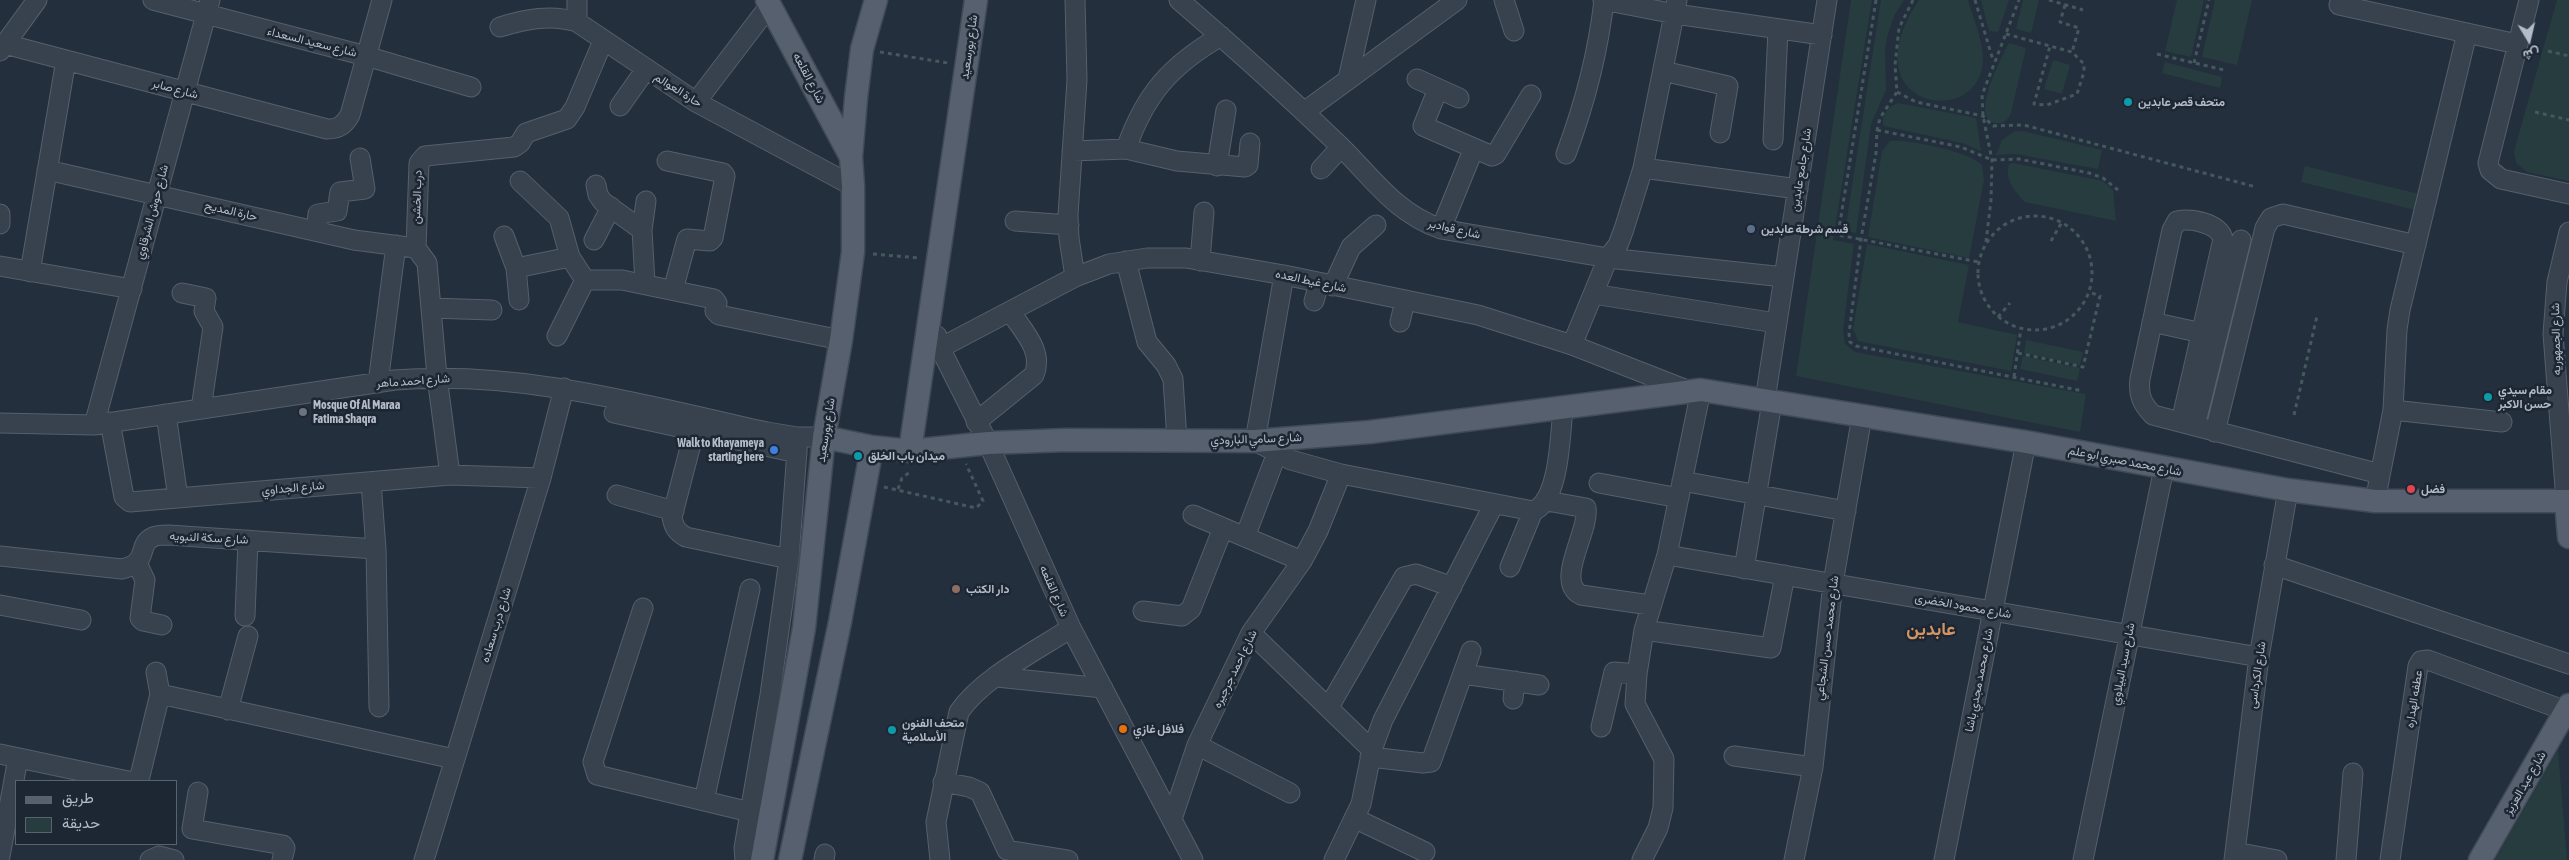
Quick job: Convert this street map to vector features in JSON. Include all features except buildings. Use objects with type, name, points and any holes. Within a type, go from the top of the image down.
[{"type":"main road","name":"شارع بورسعيد","points":[[762,860],[804,628],[824,437],[841,340],[853,252],[851,157],[862,49],[876,0]]},
{"type":"main road","name":"شارع بورسعيد","points":[[914,460],[931,315],[976,0]]},
{"type":"main road","name":"شارع القلعه","points":[[768,2],[851,157]]},
{"type":"main road","name":"شارع محمد صبري ابو علم","points":[[1694,390],[2026,442],[2288,490],[2374,501],[2568,501]]},
{"type":"main road","name":"شارع سامي البارودي","points":[[824,437],[872,447],[914,460],[988,443],[1178,440],[1255,441],[1370,432],[1563,409],[1694,390]]},
{"type":"main road","points":[[790,860],[842,613],[872,447]]},
{"type":"main road","name":"شارع الجمهوريه","points":[[2568,501],[2569,537]]},
{"type":"main road","name":"شارع عبد العزيز","points":[[2480,860],[2568,708]]},
{"type":"street","points":[[3,47],[37,0]]},
{"type":"street","name":"شارع سعيد السعداء","points":[[153,0],[208,8],[471,87]]},
{"type":"street","points":[[366,56],[382,0]]},
{"type":"street","points":[[577,0],[577,22]]},
{"type":"street","points":[[1075,277],[1069,226],[1077,80],[1076,0]]},
{"type":"street","name":"شارع قوادير","points":[[1179,0],[1304,112],[1341,147],[1385,194],[1407,213],[1440,229],[1608,258],[1784,277]]},
{"type":"street","points":[[1348,79],[1366,0]]},
{"type":"street","points":[[1304,112],[1457,0]]},
{"type":"street","points":[[1504,0],[1514,31]]},
{"type":"street","points":[[1566,154],[1583,108],[1593,72],[1604,0],[1676,7],[1778,29],[1822,35]]},
{"type":"street","name":"شارع جامع عابدين","points":[[1744,569],[1769,401],[1776,323],[1827,0]]},
{"type":"street","points":[[2529,0],[2490,156],[2490,170],[2501,179],[2569,194]]},
{"type":"street","points":[[696,102],[768,2]]},
{"type":"street","points":[[2339,5],[2517,44]]},
{"type":"street","points":[[1572,345],[1608,258],[1618,245],[1643,168],[1676,7]]},
{"type":"street","name":"شارع حوش الشرقاوي","points":[[102,423],[132,289],[208,8]]},
{"type":"street","name":"حارة العوالم","points":[[500,27],[546,17],[562,18],[577,22],[696,102],[853,186]]},
{"type":"street","points":[[1773,140],[1778,29]]},
{"type":"street","points":[[2374,501],[2393,410],[2397,330],[2467,33]]},
{"type":"street","points":[[1126,149],[1135,122],[1151,95],[1182,61],[1221,36]]},
{"type":"street","name":"درب الخشن","points":[[450,475],[437,377],[427,263],[416,248],[418,169],[422,158],[514,147],[520,143],[526,133],[567,120],[575,108],[603,41]]},
{"type":"street","name":"شارع صابر","points":[[3,47],[66,60],[327,129],[336,129],[344,124],[350,115],[366,56]]},
{"type":"street","points":[[30,272],[66,60]]},
{"type":"street","points":[[620,106],[646,69]]},
{"type":"street","points":[[1662,71],[1728,86],[1720,133]]},
{"type":"street","points":[[1417,79],[1459,98]]},
{"type":"street","points":[[1438,89],[1423,126],[1492,156],[1496,154],[1530,95]]},
{"type":"street","points":[[1217,166],[1226,110]]},
{"type":"street","points":[[1072,151],[1126,149],[1177,161],[1217,166],[1247,167],[1250,143]]},
{"type":"street","points":[[1321,169],[1341,147]]},
{"type":"street","points":[[1440,229],[1474,148]]},
{"type":"street","points":[[316,231],[318,214],[337,211],[340,192],[365,189],[360,158]]},
{"type":"street","points":[[667,161],[724,174],[713,238],[710,241],[687,239],[673,290]]},
{"type":"street","points":[[1643,168],[1798,189]]},
{"type":"street","name":"حارة المديح","points":[[47,170],[354,240],[416,248]]},
{"type":"street","points":[[520,181],[559,218],[570,257],[585,280]]},
{"type":"street","points":[[596,185],[600,198],[642,230]]},
{"type":"street","points":[[645,284],[642,230],[646,202]]},
{"type":"street","points":[[594,240],[611,207]]},
{"type":"street","points":[[1200,261],[1204,212]]},
{"type":"street","points":[[0,214],[0,224]]},
{"type":"street","points":[[2215,432],[2265,228],[2271,218],[2283,214],[2416,245]]},
{"type":"street","points":[[2188,424],[2202,333],[2223,239],[2220,230],[2188,220],[2176,221],[2174,225],[2140,379],[2140,398],[2153,415],[2380,474]]},
{"type":"street","points":[[1015,221],[1069,226]]},
{"type":"street","points":[[1314,301],[1350,247],[1376,225]]},
{"type":"street","name":"شارع الجمهوريه","points":[[2568,501],[2553,334],[2557,282],[2569,232]]},
{"type":"street","points":[[504,236],[516,268],[519,300]]},
{"type":"street","points":[[2188,424],[2240,240]]},
{"type":"street","points":[[378,383],[396,246]]},
{"type":"street","points":[[516,268],[570,257]]},
{"type":"street","name":"شارع غيط العده","points":[[940,348],[1075,277],[1109,264],[1147,258],[1200,261],[1284,275],[1478,316],[1572,345],[1694,390]]},
{"type":"street","points":[[1126,261],[1147,342],[1166,365],[1173,379],[1178,440]]},
{"type":"street","points":[[0,266],[132,289]]},
{"type":"street","points":[[1284,275],[1255,441],[1292,460],[1342,474],[1494,504],[1586,508],[1572,568],[1571,586],[1581,595],[1650,605]]},
{"type":"street","points":[[585,280],[622,280],[714,299],[717,303],[715,311],[719,315],[841,340]]},
{"type":"street","points":[[557,336],[585,280]]},
{"type":"street","points":[[182,293],[206,298],[204,311],[213,327],[201,409]]},
{"type":"street","points":[[1593,294],[1776,323]]},
{"type":"street","points":[[1400,322],[1405,301]]},
{"type":"street","points":[[431,308],[492,310]]},
{"type":"street","points":[[976,422],[1034,375],[1038,365],[1038,357],[1034,348],[1010,312]]},
{"type":"street","name":"شارع القلعه","points":[[931,315],[940,348],[988,443],[1071,628],[1193,860]]},
{"type":"street","points":[[2152,322],[2202,333]]},
{"type":"street","name":"شارع احمد ماهر","points":[[0,423],[102,423],[378,383],[437,377],[499,380],[564,388],[696,424],[767,432],[798,445],[824,437]]},
{"type":"street","name":"شارع درب سعاده","points":[[424,860],[541,478],[564,388]]},
{"type":"street","points":[[1642,860],[1658,828],[1663,808],[1664,759],[1635,704],[1637,674],[1644,630],[1650,605],[1667,555],[1681,489],[1694,390]]},
{"type":"street","points":[[1510,567],[1555,476],[1563,409]]},
{"type":"street","points":[[2393,410],[2502,422]]},
{"type":"street","points":[[166,414],[178,498]]},
{"type":"street","points":[[614,414],[696,424],[674,511],[673,526],[678,533],[686,537],[789,559]]},
{"type":"street","name":"شارع محمد حسن الشجاعي","points":[[1794,860],[1812,767],[1833,583],[1862,416]]},
{"type":"street","name":"شارع الجداوي","points":[[102,423],[126,500],[130,502],[450,475],[541,478]]},
{"type":"street","name":"شارع محمد مجدي باشا","points":[[1944,860],[2026,442]]},
{"type":"street","points":[[745,860],[744,848],[770,695],[789,559],[798,445]]},
{"type":"street","points":[[1245,537],[1277,452]]},
{"type":"street","name":"شارع سيد البيلاوي","points":[[2083,860],[2128,634],[2164,468]]},
{"type":"street","name":"شارع احمد جرجيره","points":[[1172,819],[1197,745],[1250,633],[1302,561],[1318,531],[1342,474]]},
{"type":"street","points":[[371,482],[376,549],[379,707]]},
{"type":"street","points":[[1599,483],[1756,495],[1846,511]]},
{"type":"street","name":"شارع الكرداسى","points":[[2234,856],[2259,656],[2288,490]]},
{"type":"street","points":[[617,495],[674,511]]},
{"type":"street","points":[[1334,860],[1366,788],[1371,753],[1383,720],[1494,504]]},
{"type":"street","points":[[1193,515],[1302,561]]},
{"type":"street","points":[[1143,611],[1182,616],[1191,609],[1224,528]]},
{"type":"street","name":"شارع سكة النبويه","points":[[137,563],[141,559],[145,545],[153,537],[169,535],[376,549]]},
{"type":"street","points":[[245,616],[248,540]]},
{"type":"street","name":"شارع محمود الخضرى","points":[[1667,555],[2259,656]]},
{"type":"street","points":[[0,556],[122,569],[134,566],[137,563],[145,580],[140,618],[146,622],[162,625]]},
{"type":"street","points":[[2274,565],[2569,664]]},
{"type":"street","points":[[1329,707],[1404,577],[1416,574],[1452,587]]},
{"type":"street","points":[[1644,630],[1770,648],[1785,575]]},
{"type":"street","points":[[704,801],[750,589]]},
{"type":"street","points":[[0,605],[81,620]]},
{"type":"street","points":[[643,608],[593,762],[594,770],[600,778],[750,812]]},
{"type":"street","points":[[940,860],[936,822],[959,712],[968,700],[997,677],[1071,628]]},
{"type":"street","points":[[1250,633],[1329,707],[1371,753],[1423,764],[1431,762],[1471,651]]},
{"type":"street","points":[[228,710],[248,636]]},
{"type":"street","name":"عطفه الهداره","points":[[2390,860],[2418,666],[2421,662],[2428,660],[2568,708]]},
{"type":"street","points":[[135,780],[140,776],[160,694],[156,672]]},
{"type":"street","points":[[1601,727],[1614,672],[1637,674]]},
{"type":"street","points":[[1462,674],[1514,690],[1540,684]]},
{"type":"street","points":[[997,677],[1103,688]]},
{"type":"street","points":[[160,694],[454,759]]},
{"type":"street","points":[[1197,745],[1290,793]]},
{"type":"street","points":[[0,856],[9,756],[123,780]]},
{"type":"street","points":[[1734,756],[1812,767]]},
{"type":"street","points":[[2346,860],[2353,774]]},
{"type":"street","points":[[943,782],[969,786],[980,792],[1007,850],[1068,860]]},
{"type":"street","points":[[198,792],[192,829],[283,845],[285,848],[282,860]]},
{"type":"street","points":[[1354,818],[1424,852]]},
{"type":"street","points":[[150,860],[152,857],[159,856],[174,860]]},
{"type":"street","points":[[2234,856],[2277,860]]},
{"type":"path","points":[[1876,0],[1838,235],[1978,262]]},
{"type":"path","points":[[1913,0],[1899,28],[1895,65],[1897,92],[1880,118],[1877,130],[1876,153],[1861,239],[1849,334],[1852,345],[2083,391]]},
{"type":"path","points":[[1976,0],[1994,61]]},
{"type":"path","points":[[1986,243],[1997,230],[2012,220],[2028,216],[2046,216],[2062,222],[2075,232],[2085,245],[2091,260],[2092,276],[2089,292],[2081,307],[2069,319],[2054,327],[2038,330],[2021,328],[1998,317],[1981,293],[1978,278],[1978,262],[1986,243],[1991,200],[1992,160],[1983,116],[1982,95],[2019,0]]},
{"type":"path","points":[[2049,0],[2083,10]]},
{"type":"path","points":[[2194,63],[2209,0]]},
{"type":"path","points":[[2065,5],[2060,22],[2080,28],[2072,52]]},
{"type":"path","points":[[2006,34],[2050,46],[2072,52],[2084,64],[2084,72],[2077,94],[2047,105],[2034,104],[2050,46]]},
{"type":"path","points":[[862,49],[966,66]]},
{"type":"path","points":[[2548,51],[2569,56]]},
{"type":"path","points":[[2157,54],[2224,70]]},
{"type":"path","points":[[1897,92],[1916,102],[1983,116],[1993,126],[2024,125],[2256,187]]},
{"type":"path","points":[[2535,112],[2569,120]]},
{"type":"path","points":[[1877,130],[1961,147],[1992,160],[2019,159],[2089,173],[2103,178],[2118,190]]},
{"type":"path","points":[[2052,241],[2062,222]]},
{"type":"path","points":[[853,252],[939,260]]},
{"type":"path","points":[[2018,353],[2083,367],[2100,296],[2089,292]]},
{"type":"path","points":[[1998,317],[2010,302]]},
{"type":"path","points":[[2294,415],[2317,316]]},
{"type":"path","points":[[2014,377],[2021,328]]},
{"type":"path","points":[[898,489],[902,478],[914,460]]},
{"type":"path","points":[[889,488],[972,508],[980,507],[982,497],[964,460]]},
{"type":"green space","points":[[1851,0],[1872,0],[1833,240],[1854,244],[1843,330],[1845,344],[1855,352],[2086,394],[2080,432],[1796,376]]},
{"type":"green space","points":[[1881,0],[1904,0],[1894,16],[1887,37],[1885,49],[1886,90],[1871,124],[1856,233],[1845,231]]},
{"type":"green space","points":[[1919,0],[1968,0],[1980,37],[1983,59],[1977,82],[1962,95],[1943,101],[1923,97],[1907,86],[1898,65],[1901,37]]},
{"type":"green space","points":[[1981,0],[2009,0],[1998,32],[1989,31]]},
{"type":"green space","points":[[2023,0],[2039,0],[2031,33],[2016,29]]},
{"type":"green space","points":[[2177,0],[2204,0],[2191,57],[2165,51]]},
{"type":"green space","points":[[2215,0],[2252,0],[2237,65],[2202,57]]},
{"type":"green space","points":[[2557,0],[2569,0],[2569,181],[2527,172],[2516,163],[2514,151]]},
{"type":"green space","points":[[2009,43],[2026,48],[2011,113],[2007,120],[2000,123],[1990,121],[1986,113],[1986,102],[1994,74]]},
{"type":"green space","points":[[2053,60],[2070,65],[2062,94],[2044,89]]},
{"type":"green space","points":[[2165,62],[2222,77],[2220,88],[2162,73]]},
{"type":"green space","points":[[1898,103],[1976,118],[1981,151],[1962,143],[1884,126],[1884,115],[1891,106]]},
{"type":"green space","points":[[2015,131],[2023,131],[2102,150],[2098,169],[2016,154],[1996,155],[2002,140]]},
{"type":"green space","points":[[1890,141],[1939,147],[1966,155],[1982,165],[1984,180],[1969,258],[1868,237],[1882,151]]},
{"type":"green space","points":[[2013,163],[2103,181],[2113,190],[2116,221],[2025,202],[2009,180],[2009,164]]},
{"type":"green space","points":[[2305,166],[2419,194],[2415,210],[2301,182]]},
{"type":"green space","points":[[1867,244],[1969,265],[1958,322],[2017,335],[2011,371],[1858,341],[1853,329]]},
{"type":"green space","points":[[2026,340],[2083,352],[2080,365],[2024,353]]},
{"type":"green space","points":[[2023,356],[2080,368],[2077,381],[2020,369]]},
{"type":"green space","points":[[2558,750],[2567,860],[2495,860]]},
{"type":"place","name":"متحف قصر عابدين","points":[[2128,102]]},
{"type":"place","name":"قسم شرطة عابدين","points":[[1751,229]]},
{"type":"place","name":"مقام سيدي حسن الاكبر","points":[[2488,397]]},
{"type":"place","name":"Mosque Of Al Maraa Fatima Shaqra","points":[[303,412]]},
{"type":"place","name":"Walk to Khayameya starting here","points":[[774,450]]},
{"type":"place","name":"ميدان باب الخلق","points":[[858,456]]},
{"type":"place","name":"فضل","points":[[2411,489]]},
{"type":"place","name":"دار الكتب","points":[[956,589]]},
{"type":"place","name":"فلافل غازي","points":[[1123,729]]},
{"type":"place","name":"متحف الفنون الأسلامية","points":[[892,730]]},
{"type":"district","name":"عابدين","points":[[1931,629]]}]
